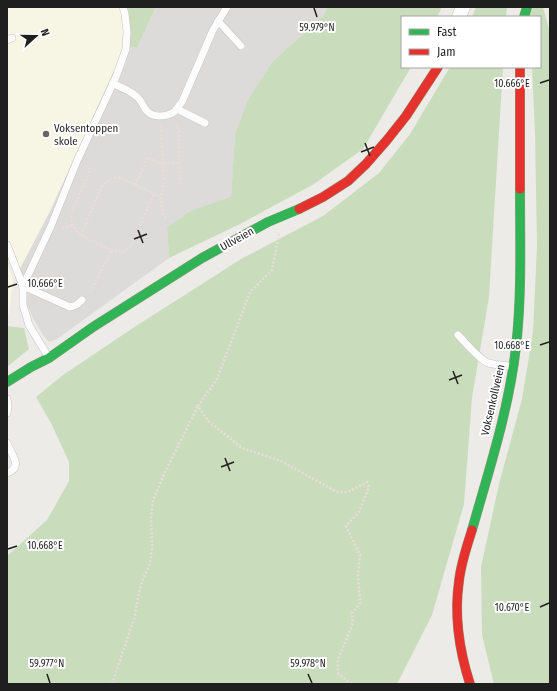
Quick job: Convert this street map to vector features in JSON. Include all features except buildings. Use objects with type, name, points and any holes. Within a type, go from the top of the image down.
[{"type":"main road","name":"Ullveien","points":[[7,382],[49,358],[93,327],[165,281],[240,237],[323,198],[338,188],[355,175],[376,153],[406,116],[437,68]]},
{"type":"main road","name":"Voksenkollveien","points":[[470,684],[458,635],[456,606],[462,565],[498,434],[509,386],[519,320],[521,196],[520,68]]},
{"type":"lane","points":[[23,286],[51,226],[77,161],[113,83],[126,49],[127,32],[123,7]]},
{"type":"lane","points":[[113,83],[135,95],[148,112],[160,116],[174,111],[182,102],[213,30],[227,7]]},
{"type":"lane","points":[[218,21],[241,46]]},
{"type":"lane","points":[[174,111],[205,123]]},
{"type":"lane","points":[[7,245],[23,286],[23,305],[29,324],[49,358]]},
{"type":"lane","points":[[23,286],[70,307],[78,305],[82,300]]},
{"type":"lane","points":[[458,335],[486,362],[513,366]]},
{"type":"lane","points":[[7,399],[7,414]]},
{"type":"lane","points":[[7,443],[16,465],[13,470],[7,473]]},
{"type":"path","points":[[174,111],[179,131],[180,186]]},
{"type":"path","points":[[155,115],[161,128],[164,181],[161,205],[166,220]]},
{"type":"path","points":[[135,185],[148,157],[159,163],[180,163]]},
{"type":"path","points":[[77,161],[88,166],[90,171],[72,211],[72,225],[81,235],[112,250],[121,252],[129,249],[154,194]]},
{"type":"path","points":[[81,235],[101,188],[109,180],[118,177],[161,197]]},
{"type":"path","points":[[112,684],[134,619],[138,593],[150,564],[152,547],[151,517],[153,500],[198,406],[217,379],[250,292],[272,270],[282,216]]},
{"type":"path","points":[[62,228],[72,225]]},
{"type":"path","points":[[90,292],[112,250]]},
{"type":"path","points":[[198,406],[208,421],[242,448],[281,461],[337,492],[348,492],[367,482],[369,487],[359,512],[346,526],[360,555],[358,575],[360,603],[352,613],[353,624],[338,660],[338,673],[351,684]]},
{"type":"shaded area","name":"Voksentoppen skole","points":[[7,7],[121,7],[130,46],[120,57],[50,211],[15,278],[7,257]]},
{"type":"shaded area","points":[[156,7],[328,7],[323,16],[273,61],[235,134],[231,198],[190,211],[167,227],[169,258],[57,339],[49,342],[34,320],[15,278],[50,211],[120,57],[130,46],[137,48]]},
{"type":"shaded area","points":[[7,263],[13,279],[9,313],[7,314]]},
{"type":"green space","points":[[121,7],[156,7],[137,48],[130,46]]},
{"type":"green space","points":[[328,7],[442,7],[438,16],[401,16],[401,68],[410,68],[363,149],[314,184],[240,224],[169,258],[167,227],[190,211],[231,197],[235,134],[249,98],[273,61],[323,16]]},
{"type":"green space","points":[[476,7],[507,7],[506,16],[472,16]]},
{"type":"green space","points":[[529,7],[543,7],[550,33],[550,684],[494,684],[482,635],[481,567],[499,484],[522,399],[533,332],[537,246],[532,68],[541,68],[541,16],[529,16]]},
{"type":"green space","points":[[449,68],[503,68],[489,297],[472,398],[464,504],[432,615],[397,684],[7,684],[7,556],[47,520],[69,481],[69,462],[51,423],[36,397],[63,375],[241,259],[323,216],[379,173],[410,134]]},
{"type":"green space","points":[[7,326],[24,328],[29,349],[7,367]]},
{"type":"traffic: fast","points":[[524,16],[527,7]]},
{"type":"traffic: fast","points":[[472,530],[498,439],[513,370],[519,307],[520,189]]},
{"type":"traffic: fast","points":[[7,382],[49,358],[93,327],[202,258],[268,222],[299,209]]},
{"type":"traffic: jam","points":[[299,209],[323,197],[348,181],[366,164],[406,116],[437,68]]},
{"type":"traffic: jam","points":[[520,68],[520,189]]},
{"type":"traffic: jam","points":[[470,684],[460,646],[457,607],[461,568],[472,530]]},
{"type":"place","name":"Voksentoppen skole","points":[[46,134]]}]
